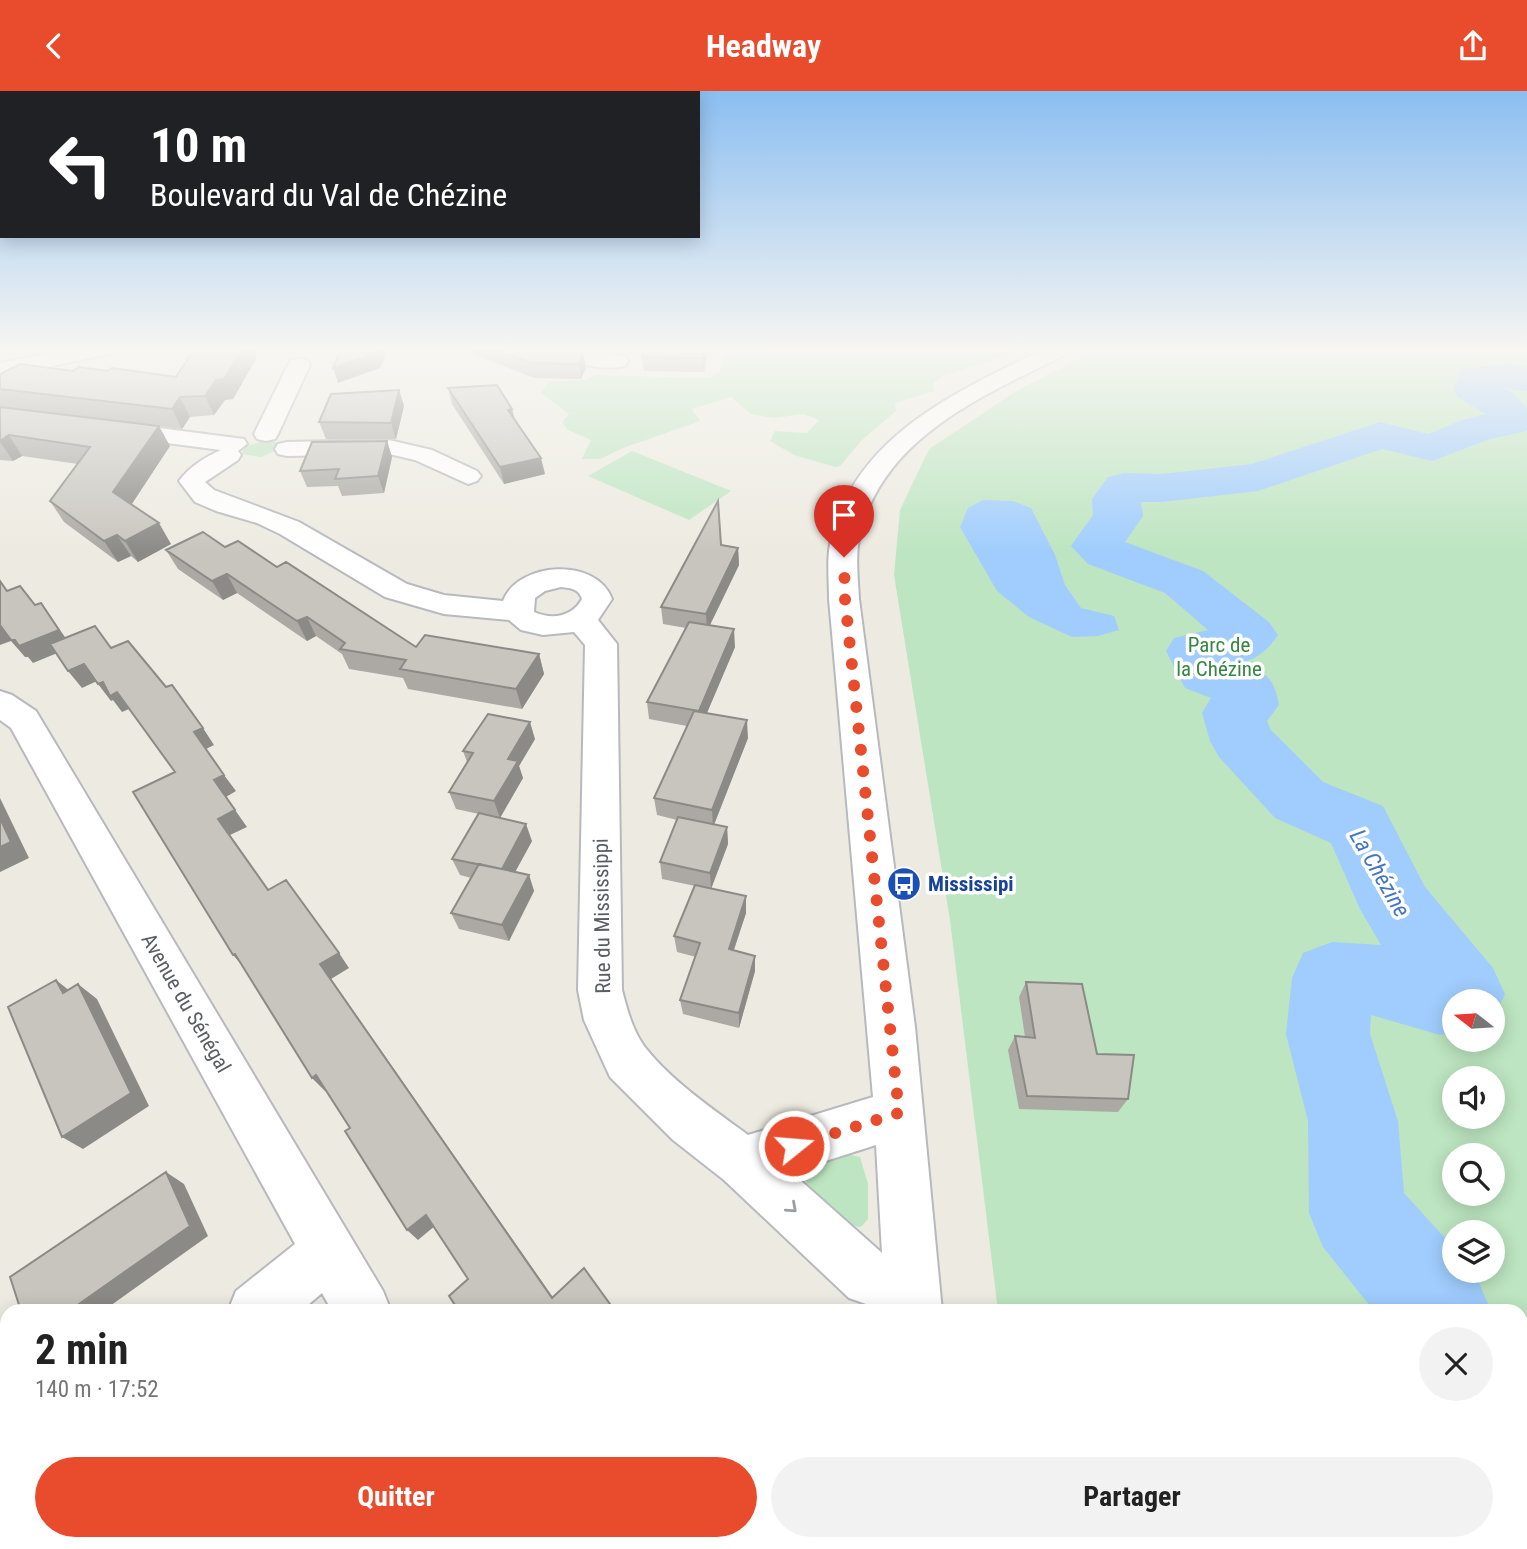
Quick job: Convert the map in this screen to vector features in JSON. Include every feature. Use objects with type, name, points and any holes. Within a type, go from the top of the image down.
[{"type":"street","points":[[266,434],[274,417]]},
{"type":"street","points":[[914,1300],[899,1113],[845,599],[845,536],[853,511],[884,458],[908,435],[934,417]]},
{"type":"street","points":[[83,425],[232,450]]},
{"type":"street","points":[[269,457],[290,445],[287,438],[266,434],[248,438],[201,471],[192,481],[193,485],[201,493],[228,507],[266,517],[347,561],[388,587],[408,595],[494,611],[518,611]]},
{"type":"street","points":[[232,450],[238,461],[389,447],[423,455],[468,476]]},
{"type":"street","points":[[561,578],[578,580],[590,586],[597,599],[595,607],[580,619],[554,626],[536,624],[522,617],[518,611],[518,600],[536,583],[561,578]]},
{"type":"street","name":"Rue du Mississippi","points":[[580,619],[601,644],[600,990],[607,1020],[627,1061],[691,1123],[742,1162],[869,1278],[914,1300]]},
{"type":"street","name":"Avenue du Sénégal","points":[[0,703],[24,720],[359,1304]]},
{"type":"street","points":[[742,1162],[899,1113]]},
{"type":"street","points":[[265,1304],[329,1252]]},
{"type":"green space","points":[[566,417],[697,417],[700,421],[623,448],[600,459],[582,459],[591,440],[568,430],[562,422]]},
{"type":"green space","points":[[811,417],[889,417],[861,441],[840,466],[835,467],[794,455],[770,441],[775,431],[807,433],[819,420]]},
{"type":"green space","name":"Parc de la Chézine","points":[[977,417],[1527,417],[1527,1304],[997,1304],[950,920],[894,575],[900,510],[929,449]]},
{"type":"green space","points":[[268,440],[278,443],[275,451],[261,457],[242,454],[245,446]]},
{"type":"green space","points":[[632,451],[731,491],[689,520],[588,476]]},
{"type":"green space","points":[[847,1154],[860,1157],[868,1184],[868,1219],[861,1227],[851,1226],[808,1187],[806,1180],[812,1168]]},
{"type":"water","points":[[983,500],[1013,501],[1031,508],[1055,555],[1065,585],[1081,608],[1114,616],[1119,630],[1098,636],[1072,637],[1029,617],[997,591],[960,527],[968,508]]},
{"type":"building","points":[[0,417],[84,417],[159,426],[113,492],[159,523],[125,541],[117,535],[104,541],[50,501],[90,447],[9,435],[0,441]]},
{"type":"building","points":[[321,417],[392,417],[391,423],[319,422]]},
{"type":"building","points":[[467,417],[513,417],[541,458],[500,467]]},
{"type":"building","points":[[387,441],[378,476],[335,479],[339,469],[300,471],[312,442]]},
{"type":"building","points":[[718,501],[721,545],[738,548],[706,614],[661,607]]},
{"type":"building","points":[[203,532],[225,547],[238,541],[277,567],[286,562],[416,647],[425,635],[539,654],[516,689],[400,669],[406,660],[340,649],[345,643],[307,617],[297,621],[227,574],[212,581],[166,550]]},
{"type":"building","points":[[0,581],[7,591],[20,586],[35,605],[41,603],[59,630],[19,646],[15,640],[11,640],[0,625]]},
{"type":"building","points":[[689,622],[734,629],[699,711],[647,702]]},
{"type":"building","points":[[95,626],[111,648],[128,641],[166,687],[172,685],[203,728],[194,732],[224,775],[214,780],[235,810],[218,819],[268,890],[286,880],[339,953],[320,964],[552,1298],[584,1268],[610,1304],[454,1304],[449,1296],[468,1279],[426,1215],[407,1230],[345,1131],[350,1128],[316,1075],[312,1078],[133,792],[175,772],[117,692],[110,696],[103,682],[98,684],[84,664],[68,671],[50,644]]},
{"type":"building","points":[[694,711],[747,720],[712,810],[654,798]]},
{"type":"building","points":[[488,714],[530,722],[508,759],[518,761],[494,801],[449,792],[473,753],[463,751]]},
{"type":"building","points":[[479,813],[526,824],[502,869],[452,859]]},
{"type":"building","points":[[678,817],[727,827],[710,873],[660,862]]},
{"type":"building","points":[[0,818],[11,842],[0,847]]},
{"type":"building","points":[[479,864],[529,875],[502,925],[451,913]]},
{"type":"building","points":[[695,885],[746,896],[729,949],[755,956],[739,1013],[680,1000],[700,943],[674,936]]},
{"type":"building","points":[[56,980],[63,993],[78,984],[131,1093],[62,1137],[8,1007]]},
{"type":"building","points":[[1026,982],[1082,984],[1097,1054],[1134,1055],[1128,1099],[1027,1096],[1015,1036],[1035,1038]]},
{"type":"building","points":[[166,1172],[190,1226],[79,1304],[19,1304],[10,1277]]},
{"type":"waterway","name":"La Chézine","points":[[1436,1304],[1357,1213],[1353,1121],[1328,1034],[1332,978],[1374,979],[1440,998],[1464,994],[1398,909],[1358,825],[1299,800],[1242,741],[1233,713],[1248,705],[1245,688],[1206,674],[1195,651],[1238,645],[1249,635],[1184,582],[1106,553],[1097,546],[1118,516],[1116,499],[1125,487],[1162,488],[1258,477],[1380,435],[1432,448],[1477,429],[1515,421],[1511,417]]},
{"type":"place","name":"Mississipi","points":[[904,884]]},
{"type":"route","points":[[794,1146],[899,1113],[845,599],[844,557]]}]
